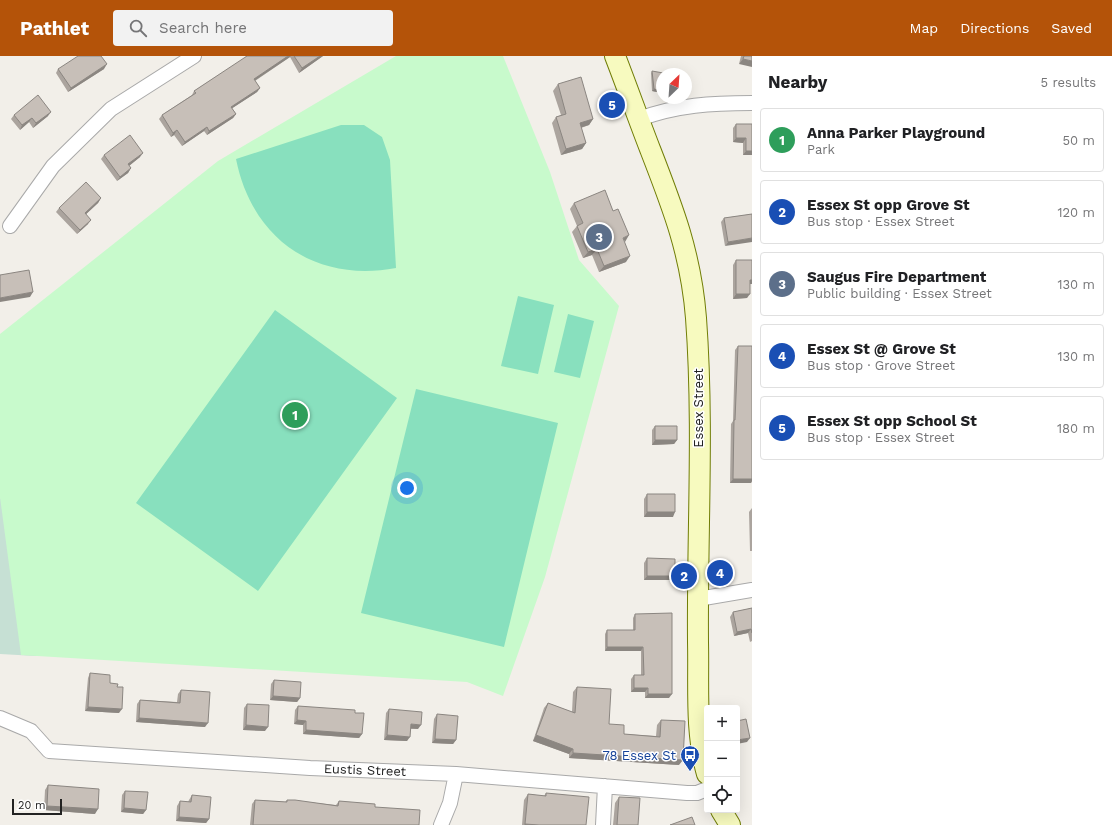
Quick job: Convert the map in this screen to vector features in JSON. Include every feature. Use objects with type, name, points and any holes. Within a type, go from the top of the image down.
[{"type":"main road","name":"Essex Street","points":[[615,56],[678,222],[693,289],[698,388],[698,599],[700,720],[701,743],[704,758]]},
{"type":"main road","points":[[723,813],[730,825]]},
{"type":"street","points":[[10,226],[53,166],[110,109],[194,56]]},
{"type":"street","points":[[639,119],[670,109],[695,104],[752,103]]},
{"type":"street","points":[[698,599],[752,590]]},
{"type":"street","name":"Eustis Street","points":[[0,718],[31,731],[49,751],[310,768],[456,774],[687,793],[697,793],[704,790]]},
{"type":"street","points":[[442,825],[450,802],[456,774]]},
{"type":"street","points":[[603,825],[605,786]]},
{"type":"green space","points":[[396,56],[503,56],[550,172],[579,260],[619,306],[545,577],[503,696],[467,682],[21,655],[0,497],[0,334],[218,161]]},
{"type":"green space","points":[[341,125],[364,125],[382,137],[390,160],[396,268],[367,271],[339,269],[314,261],[292,249],[272,233],[256,212],[244,187],[236,159]]},
{"type":"green space","points":[[518,296],[554,305],[538,374],[501,366]]},
{"type":"green space","points":[[275,310],[397,398],[258,591],[136,503]]},
{"type":"green space","points":[[568,314],[594,321],[580,378],[554,372]]},
{"type":"green space","points":[[416,389],[558,423],[504,647],[361,613]]},
{"type":"green space","points":[[0,496],[45,650],[36,656],[0,654]]},
{"type":"building","points":[[78,56],[101,56],[107,64],[71,88],[58,69]]},
{"type":"building","points":[[247,56],[288,56],[254,79],[260,88],[231,107],[236,114],[209,131],[207,127],[185,142],[177,130],[173,133],[162,115],[196,93],[194,91]]},
{"type":"building","points":[[294,56],[320,56],[302,68]]},
{"type":"building","points":[[744,56],[752,56],[752,61],[743,59]]},
{"type":"building","points":[[652,71],[656,72],[656,90],[654,89]]},
{"type":"building","points":[[581,77],[593,119],[580,123],[586,143],[566,149],[556,117],[566,114],[558,84]]},
{"type":"building","points":[[38,95],[51,112],[36,123],[32,118],[22,125],[14,115]]},
{"type":"building","points":[[736,124],[752,124],[752,151],[746,151],[746,138],[736,138]]},
{"type":"building","points":[[130,135],[143,153],[128,164],[131,168],[120,177],[104,155]]},
{"type":"building","points":[[86,182],[101,198],[85,213],[91,220],[80,230],[59,208]]},
{"type":"building","points":[[605,190],[613,211],[618,209],[629,235],[623,238],[630,256],[604,266],[597,249],[588,252],[577,226],[583,223],[574,203]]},
{"type":"building","points":[[752,214],[752,238],[728,242],[724,218]]},
{"type":"building","points":[[736,260],[752,260],[750,294],[736,294]]},
{"type":"building","points":[[29,270],[33,292],[0,298],[0,275]]},
{"type":"building","points":[[738,346],[752,346],[752,479],[733,479],[734,420]]},
{"type":"building","points":[[655,426],[677,426],[677,440],[655,440]]},
{"type":"building","points":[[647,494],[675,494],[675,512],[647,512]]},
{"type":"building","points":[[647,558],[675,559],[675,576],[647,576]]},
{"type":"building","points":[[752,608],[752,633],[751,629],[737,632],[733,612]]},
{"type":"building","points":[[672,613],[672,694],[648,694],[648,688],[634,688],[634,675],[644,675],[643,647],[607,647],[607,630],[635,630],[635,614]]},
{"type":"building","points":[[90,673],[110,675],[110,683],[118,684],[117,687],[123,687],[122,709],[88,707]]},
{"type":"building","points":[[274,680],[301,682],[300,698],[273,696]]},
{"type":"building","points":[[577,687],[611,689],[609,724],[624,725],[624,734],[660,737],[661,720],[685,721],[683,760],[573,753],[573,749],[536,735],[548,703],[575,713]]},
{"type":"building","points":[[181,690],[210,692],[208,723],[139,718],[140,700],[180,703]]},
{"type":"building","points":[[247,704],[269,705],[268,727],[246,725]]},
{"type":"building","points":[[298,706],[355,710],[355,713],[364,713],[362,734],[306,730],[306,721],[297,720]]},
{"type":"building","points":[[389,709],[422,712],[421,725],[411,724],[410,737],[387,735]]},
{"type":"building","points":[[437,714],[458,716],[456,740],[435,739]]},
{"type":"building","points":[[746,719],[750,738],[740,740],[740,720]]},
{"type":"building","points":[[48,785],[99,789],[98,809],[47,806]]},
{"type":"building","points":[[125,791],[148,792],[146,810],[124,808]]},
{"type":"building","points":[[546,793],[589,797],[586,825],[525,824],[528,794],[546,796]]},
{"type":"building","points":[[192,795],[211,797],[209,819],[179,817],[180,801],[191,802]]},
{"type":"building","points":[[619,797],[640,798],[638,825],[617,825]]},
{"type":"building","points":[[255,800],[287,802],[287,800],[295,800],[338,806],[339,801],[375,804],[375,807],[420,810],[419,825],[253,825]]},
{"type":"building","points":[[692,817],[695,825],[670,825]]},
{"type":"place","name":"Essex St opp School St","points":[[612,105]]},
{"type":"place","name":"Saugus Fire Department","points":[[599,237]]},
{"type":"place","name":"Anna Parker Playground","points":[[295,415]]},
{"type":"place","name":"Essex St @ Grove St","points":[[720,573]]},
{"type":"place","name":"Essex St opp Grove St","points":[[684,576]]},
{"type":"place","name":"78 Essex St","points":[[690,772]]}]
